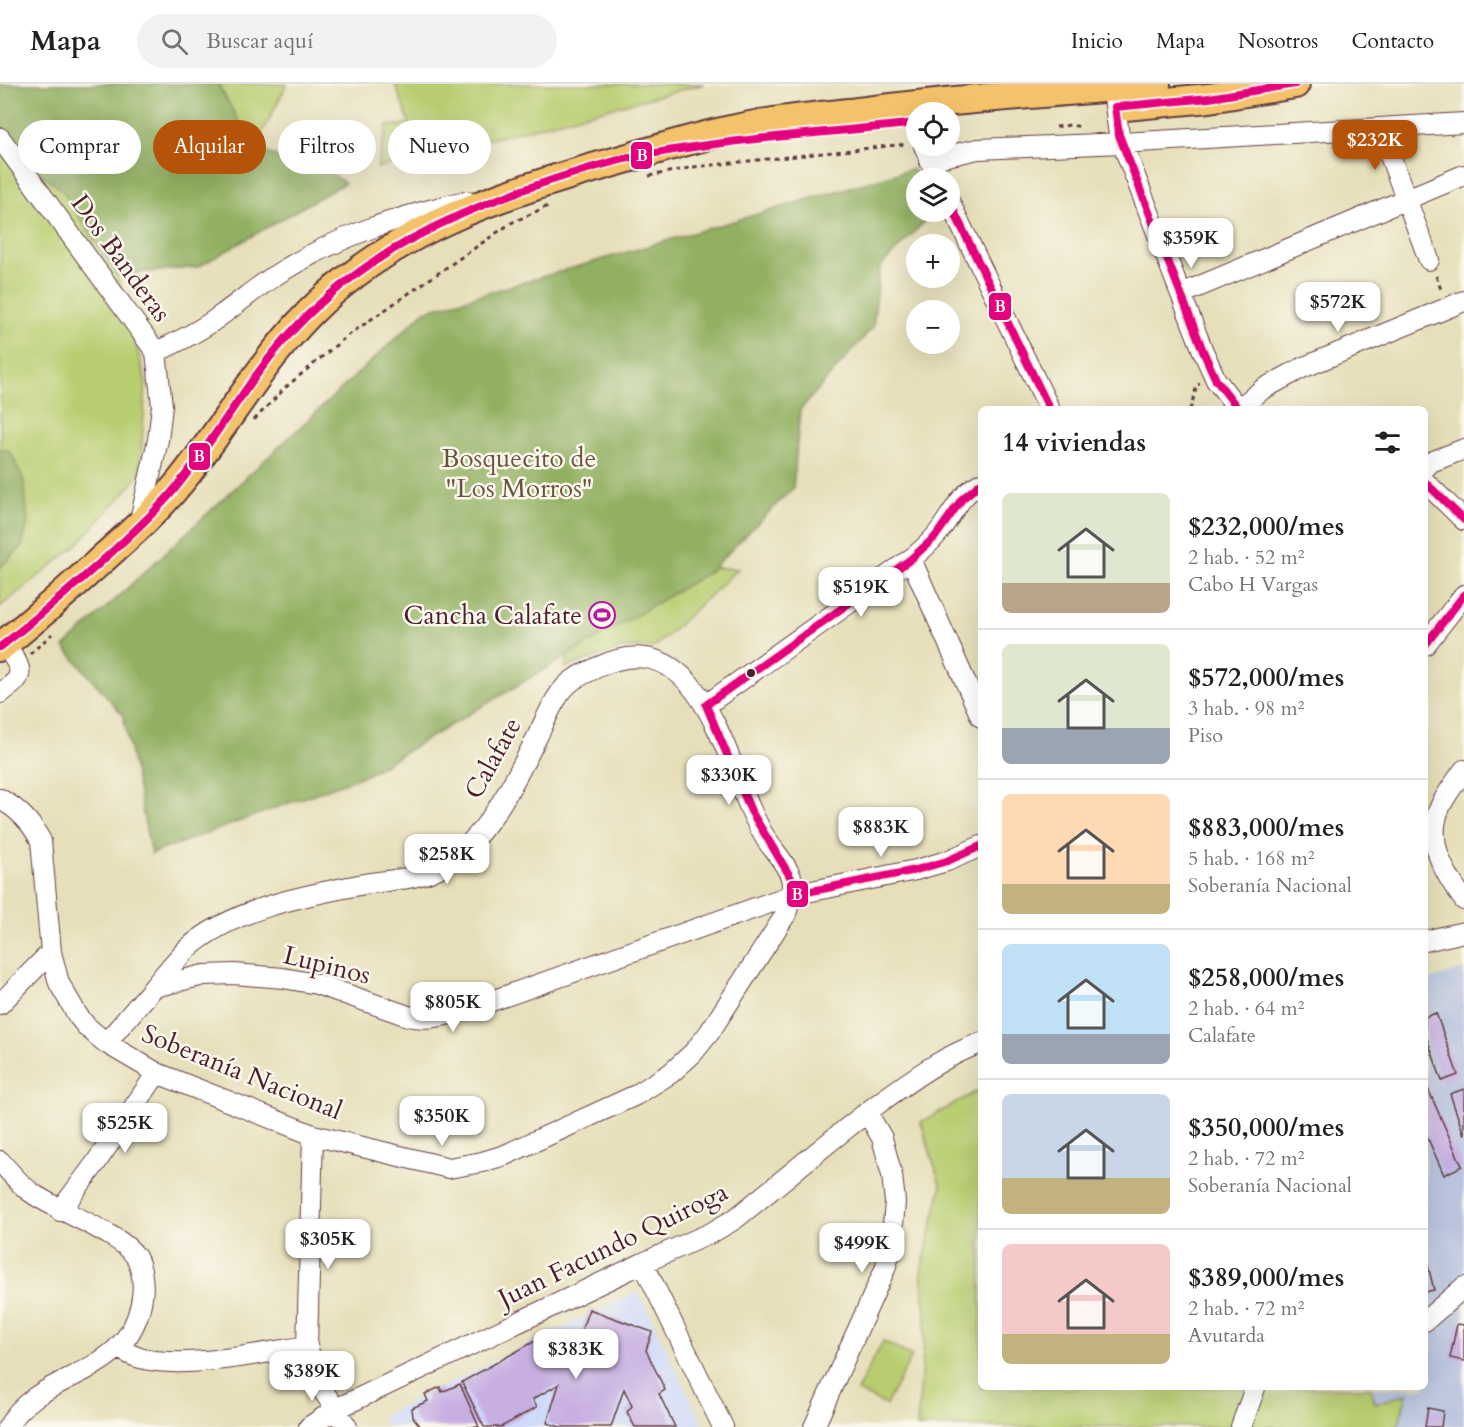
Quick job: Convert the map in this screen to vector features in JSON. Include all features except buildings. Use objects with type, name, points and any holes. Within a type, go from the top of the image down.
[{"type":"highway","points":[[960,119],[1114,97],[1156,84]]},
{"type":"highway","points":[[960,111],[1114,97],[1231,95],[1295,84]]},
{"type":"highway","points":[[8,651],[57,600],[138,529],[160,506],[197,460],[274,352],[324,300],[352,277],[418,234],[457,214],[522,189],[635,168],[737,143],[906,117]]},
{"type":"street","points":[[1114,97],[1122,143],[1181,294],[1216,380],[1236,406]]},
{"type":"street","points":[[960,150],[1464,123]]},
{"type":"street","points":[[1380,129],[1430,260]]},
{"type":"street","name":"Dos Banderas","points":[[0,138],[156,352]]},
{"type":"street","points":[[1181,294],[1464,175]]},
{"type":"street","points":[[138,529],[158,440],[162,406],[156,352],[196,332],[280,272],[316,251],[353,234],[411,214],[522,189]]},
{"type":"street","points":[[959,222],[1048,406]]},
{"type":"street","points":[[1242,406],[1263,389],[1302,368],[1456,304]]},
{"type":"street","points":[[1428,465],[1464,448]]},
{"type":"street","points":[[978,485],[963,497],[933,538],[911,559],[706,705],[751,811],[791,878],[792,895],[916,870],[947,861],[978,847]]},
{"type":"street","points":[[1428,485],[1464,520]]},
{"type":"street","points":[[911,559],[978,710]]},
{"type":"street","points":[[1428,641],[1464,595]]},
{"type":"street","points":[[0,693],[14,684],[19,677],[20,668],[8,651]]},
{"type":"street","name":"Calafate","points":[[154,987],[186,950],[211,932],[240,916],[332,890],[425,874],[441,866],[470,844],[483,830],[511,785],[554,702],[572,681],[601,665],[631,658],[653,658],[669,665],[686,678],[706,705]]},
{"type":"street","points":[[1464,770],[1441,805],[1434,824],[1435,845],[1439,856],[1464,900]]},
{"type":"street","name":"Soberanía Nacional","points":[[0,799],[14,806],[33,825],[40,841],[51,952],[59,983],[78,1016],[106,1043],[157,1073],[313,1135],[449,1168],[505,1155],[636,1095],[671,1073],[693,1053],[709,1033],[786,914],[792,895]]},
{"type":"street","name":"Lupinos","points":[[154,987],[204,975],[234,974],[284,978],[316,984],[422,1020],[466,1010],[792,895]]},
{"type":"street","points":[[1428,940],[1464,932]]},
{"type":"street","points":[[0,1004],[51,952]]},
{"type":"street","points":[[106,1043],[154,987]]},
{"type":"street","name":"Juan Facundo Quiroga","points":[[309,1427],[336,1409],[643,1263],[693,1242],[735,1219],[867,1112],[924,1070],[957,1051],[978,1044]]},
{"type":"street","points":[[60,1210],[84,1180],[157,1073]]},
{"type":"street","points":[[814,1427],[885,1269],[891,1248],[895,1202],[892,1175],[882,1138],[867,1112]]},
{"type":"street","points":[[313,1135],[307,1346],[324,1392],[347,1427]]},
{"type":"street","points":[[0,1161],[30,1192],[119,1240],[135,1256],[141,1270],[143,1289],[140,1313],[132,1330],[119,1348],[84,1372],[37,1396],[13,1418],[8,1427]]},
{"type":"street","points":[[643,1263],[723,1427]]},
{"type":"street","points":[[1428,1318],[1464,1287]]},
{"type":"street","points":[[119,1348],[138,1358],[189,1362],[307,1346]]},
{"type":"street","points":[[1241,1427],[1254,1390]]},
{"type":"path","points":[[635,168],[694,167],[906,144]]},
{"type":"path","points":[[254,420],[286,387],[347,336],[511,223],[554,203]]},
{"type":"path","points":[[1430,260],[1456,304]]},
{"type":"path","points":[[1191,406],[1197,385],[1216,380]]},
{"type":"path","points":[[8,651],[41,646],[57,629]]},
{"type":"shaded area","points":[[1464,969],[1464,1427],[1398,1427],[1407,1395],[1374,1403],[1371,1390],[1428,1390],[1428,980]]},
{"type":"shaded area","points":[[638,1291],[704,1427],[387,1427],[382,1416]]},
{"type":"green space","points":[[0,84],[218,84],[238,120],[153,120],[153,174],[266,174],[266,153],[278,157],[278,174],[330,174],[345,183],[198,267],[117,275],[62,190],[41,174],[141,174],[141,120],[18,120],[18,156],[0,142]]},
{"type":"green space","points":[[218,84],[287,84],[266,125],[266,120],[238,120]]},
{"type":"green space","points":[[395,84],[704,84],[491,139],[491,120],[408,120]]},
{"type":"green space","points":[[387,126],[388,165],[377,168]]},
{"type":"green space","points":[[0,142],[18,156],[18,174],[42,174],[62,189],[117,275],[146,382],[140,475],[76,546],[0,607],[0,567],[22,547],[10,451],[0,449]]},
{"type":"green space","name":"Bosquecito de \"Los Morros\"","points":[[906,171],[906,222],[924,222],[912,234],[906,234],[906,241],[880,267],[873,327],[800,410],[793,488],[709,572],[368,774],[151,854],[123,715],[64,647],[425,311]]},
{"type":"green space","points":[[0,449],[10,451],[24,481],[28,521],[22,547],[0,567]]},
{"type":"green space","points":[[689,566],[738,569],[655,647],[623,648],[565,668],[572,638]]},
{"type":"green space","points":[[978,1091],[978,1390],[1372,1390],[1375,1403],[1407,1394],[1398,1427],[917,1427],[926,1317],[921,1272],[941,1187],[921,1122]]},
{"type":"green space","points":[[883,1341],[912,1356],[886,1405],[857,1391]]},
{"type":"transit line","name":"B","points":[[1236,406],[1216,380],[1203,351],[1119,135],[1115,107],[1209,98],[1295,84]]},
{"type":"transit line","name":"B","points":[[0,647],[39,616],[139,527],[189,471],[248,386],[297,326],[324,300],[382,256],[446,221],[480,206],[577,172],[624,159],[696,146],[906,124]]},
{"type":"transit line","name":"B","points":[[959,222],[1048,406]]},
{"type":"transit line","name":"B","points":[[1428,485],[1464,520]]},
{"type":"transit line","name":"B","points":[[978,486],[962,499],[935,537],[911,559],[706,705],[751,811],[791,878],[792,895],[916,870],[947,861],[978,847]]},
{"type":"transit line","name":"B","points":[[1428,641],[1464,595]]},
{"type":"place","name":"Cancha Calafate","points":[[602,615]]}]
